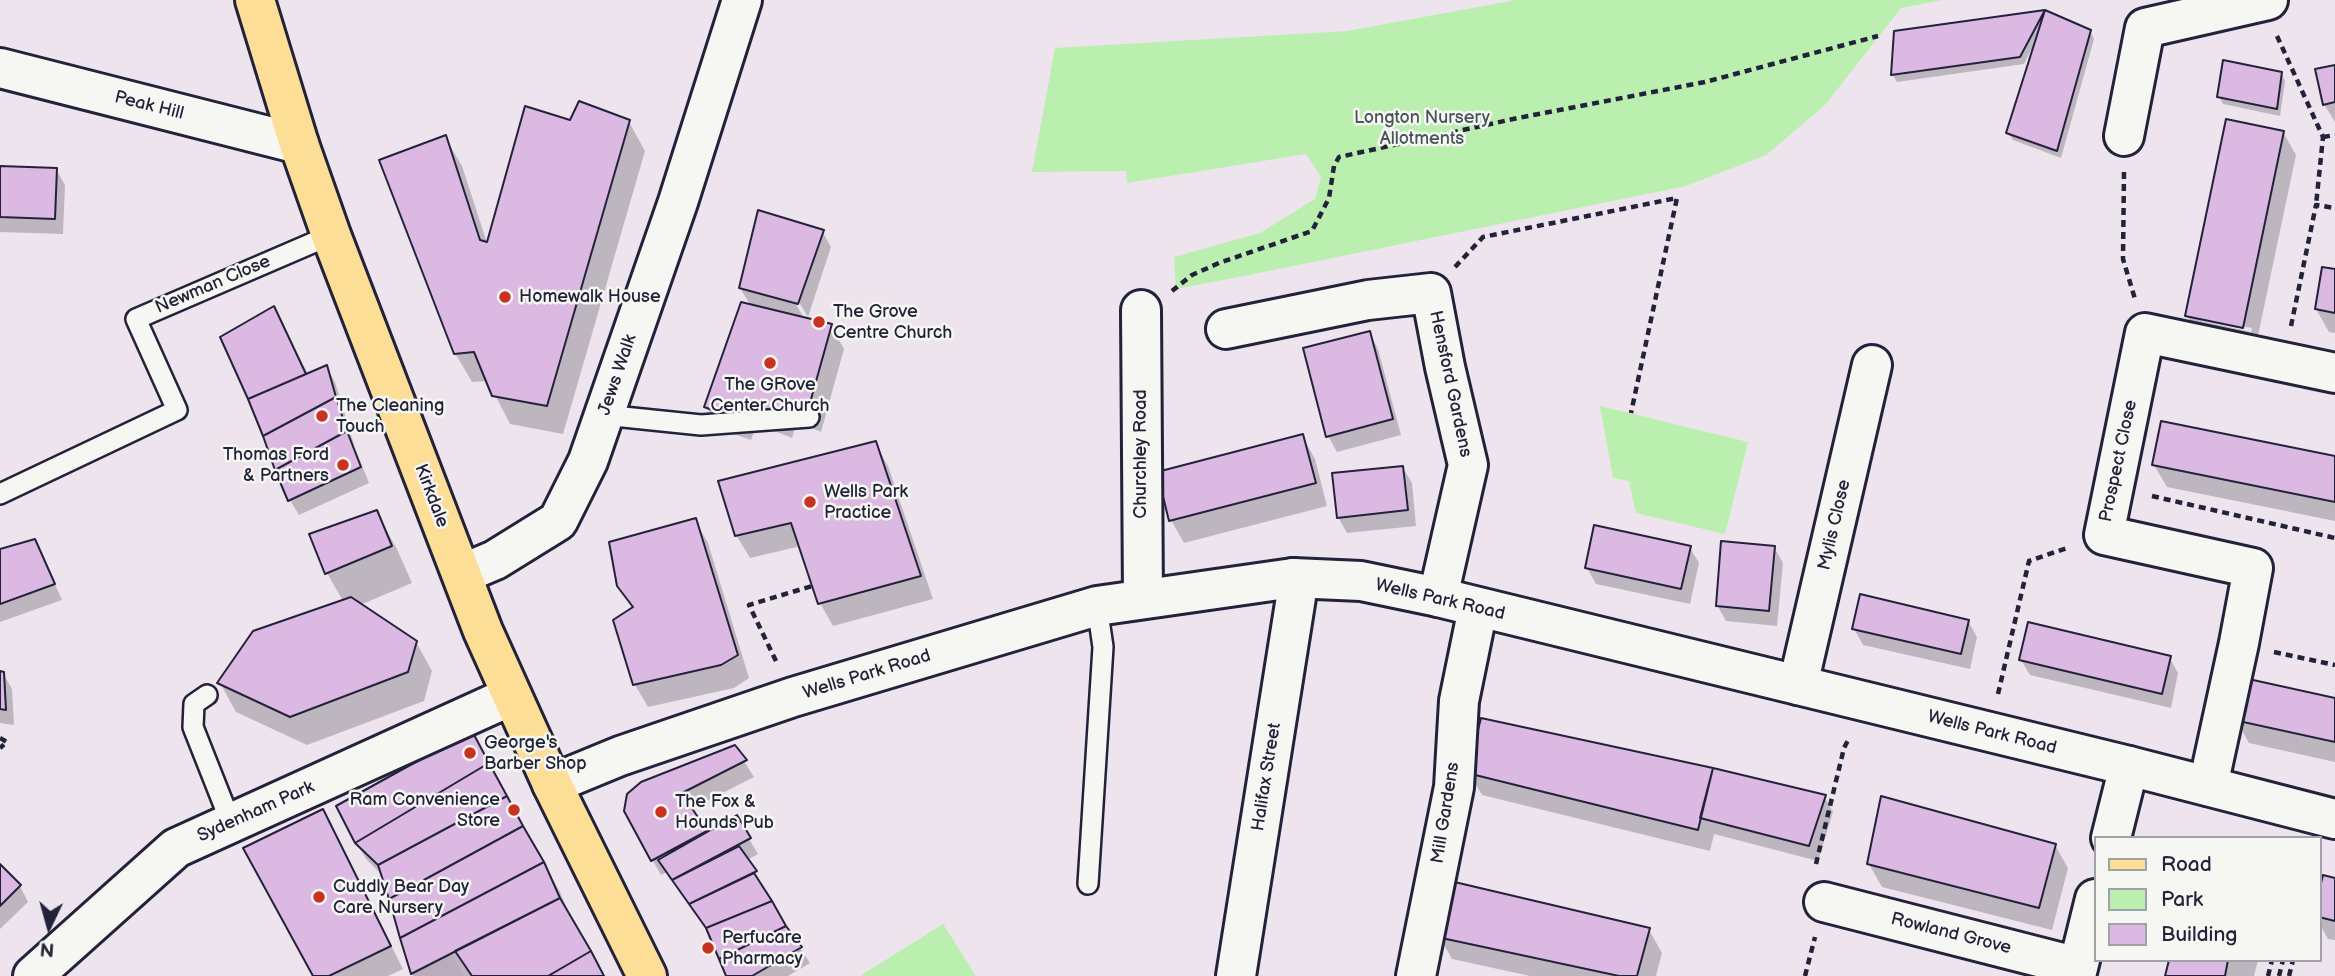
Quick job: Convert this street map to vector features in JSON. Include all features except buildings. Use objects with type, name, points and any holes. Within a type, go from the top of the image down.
[{"type":"main road","name":"Kirkdale","points":[[255,0],[299,144],[331,235],[483,631],[552,784],[647,976]]},
{"type":"street","name":"Jews Walk","points":[[462,574],[495,560],[558,521],[588,461],[678,202],[741,0]]},
{"type":"street","points":[[2124,136],[2146,28],[2265,1]]},
{"type":"street","name":"Peak Hill","points":[[0,68],[299,144]]},
{"type":"street","name":"Hensford Gardens","points":[[1226,329],[1368,300],[1431,293],[1468,465],[1438,597]]},
{"type":"street","name":"Churchley Road","points":[[1141,310],[1143,598]]},
{"type":"street","points":[[2145,333],[2335,373]]},
{"type":"street","name":"Prospect Close","points":[[2145,333],[2104,535],[2253,568],[2208,786]]},
{"type":"street","name":"Mylis Close","points":[[1798,685],[1872,365]]},
{"type":"street","name":"Wells Park Road","points":[[552,784],[620,757],[793,697],[1097,606],[1293,579],[1361,581],[1438,597],[2335,819]]},
{"type":"street","name":"Halifax Street","points":[[1236,976],[1296,597],[1293,579]]},
{"type":"street","name":"Mill Gardens","points":[[1416,976],[1454,786],[1459,701],[1478,608]]},
{"type":"street","name":"Sydenham Park","points":[[33,976],[176,848],[511,696]]},
{"type":"street","points":[[2112,836],[2129,766]]},
{"type":"street","name":"Rowland Grove","points":[[1824,902],[2077,971]]},
{"type":"street","points":[[2077,971],[2094,903]]},
{"type":"lane","name":"Newman Close","points":[[0,494],[177,410],[136,318],[331,235]]},
{"type":"lane","points":[[604,415],[701,425],[809,417]]},
{"type":"lane","points":[[1088,884],[1103,647],[1097,606]]},
{"type":"lane","points":[[207,695],[194,704],[193,727],[231,823]]},
{"type":"path","points":[[2265,1],[2323,137],[2316,205],[2284,362]]},
{"type":"path","points":[[1141,310],[1176,289],[1192,275],[1312,231],[1329,198],[1334,166],[1339,157],[1518,118],[1705,82],[1878,36]]},
{"type":"path","points":[[2323,137],[2335,135]]},
{"type":"path","points":[[2124,136],[2123,259],[2145,333]]},
{"type":"path","points":[[1431,293],[1483,237],[1676,198],[1631,413]]},
{"type":"path","points":[[2316,205],[2335,208]]},
{"type":"path","points":[[2113,487],[2335,538]]},
{"type":"path","points":[[1989,732],[2029,561],[2104,535]]},
{"type":"path","points":[[793,697],[749,604],[812,586]]},
{"type":"path","points":[[2239,643],[2335,666]]},
{"type":"path","points":[[1805,976],[1824,902],[1815,862],[1844,748],[1868,703]]},
{"type":"path","points":[[0,738],[7,742],[0,748]]},
{"type":"shaded area","points":[[451,953],[464,976],[408,976]]},
{"type":"green space","name":"Longton Nursery Allotments","points":[[1516,0],[1943,0],[1901,8],[1825,105],[1766,155],[1686,186],[1176,289],[1174,257],[1260,233],[1315,199],[1321,177],[1306,154],[1127,183],[1126,171],[1032,172],[1055,48],[1347,31]]},
{"type":"green space","points":[[1600,406],[1748,442],[1725,534],[1636,513],[1629,481],[1613,478]]},
{"type":"green space","points":[[943,924],[976,976],[860,976]]},
{"type":"place","name":"Homewalk House","points":[[505,297]]},
{"type":"place","name":"The Grove Centre Church","points":[[819,322]]},
{"type":"place","name":"The GRove Center Church","points":[[770,363]]},
{"type":"place","name":"The Cleaning Touch","points":[[322,416]]},
{"type":"place","name":"Thomas Ford & Partners","points":[[343,465]]},
{"type":"place","name":"Wells Park Practice","points":[[810,502]]},
{"type":"place","name":"George's Barber Shop","points":[[470,753]]},
{"type":"place","name":"Ram Convenience Store","points":[[514,810]]},
{"type":"place","name":"The Fox & Hounds Pub","points":[[661,812]]},
{"type":"place","name":"Cuddly Bear Day Care Nursery","points":[[319,897]]},
{"type":"place","name":"Perfucare Pharmacy","points":[[708,948]]}]
